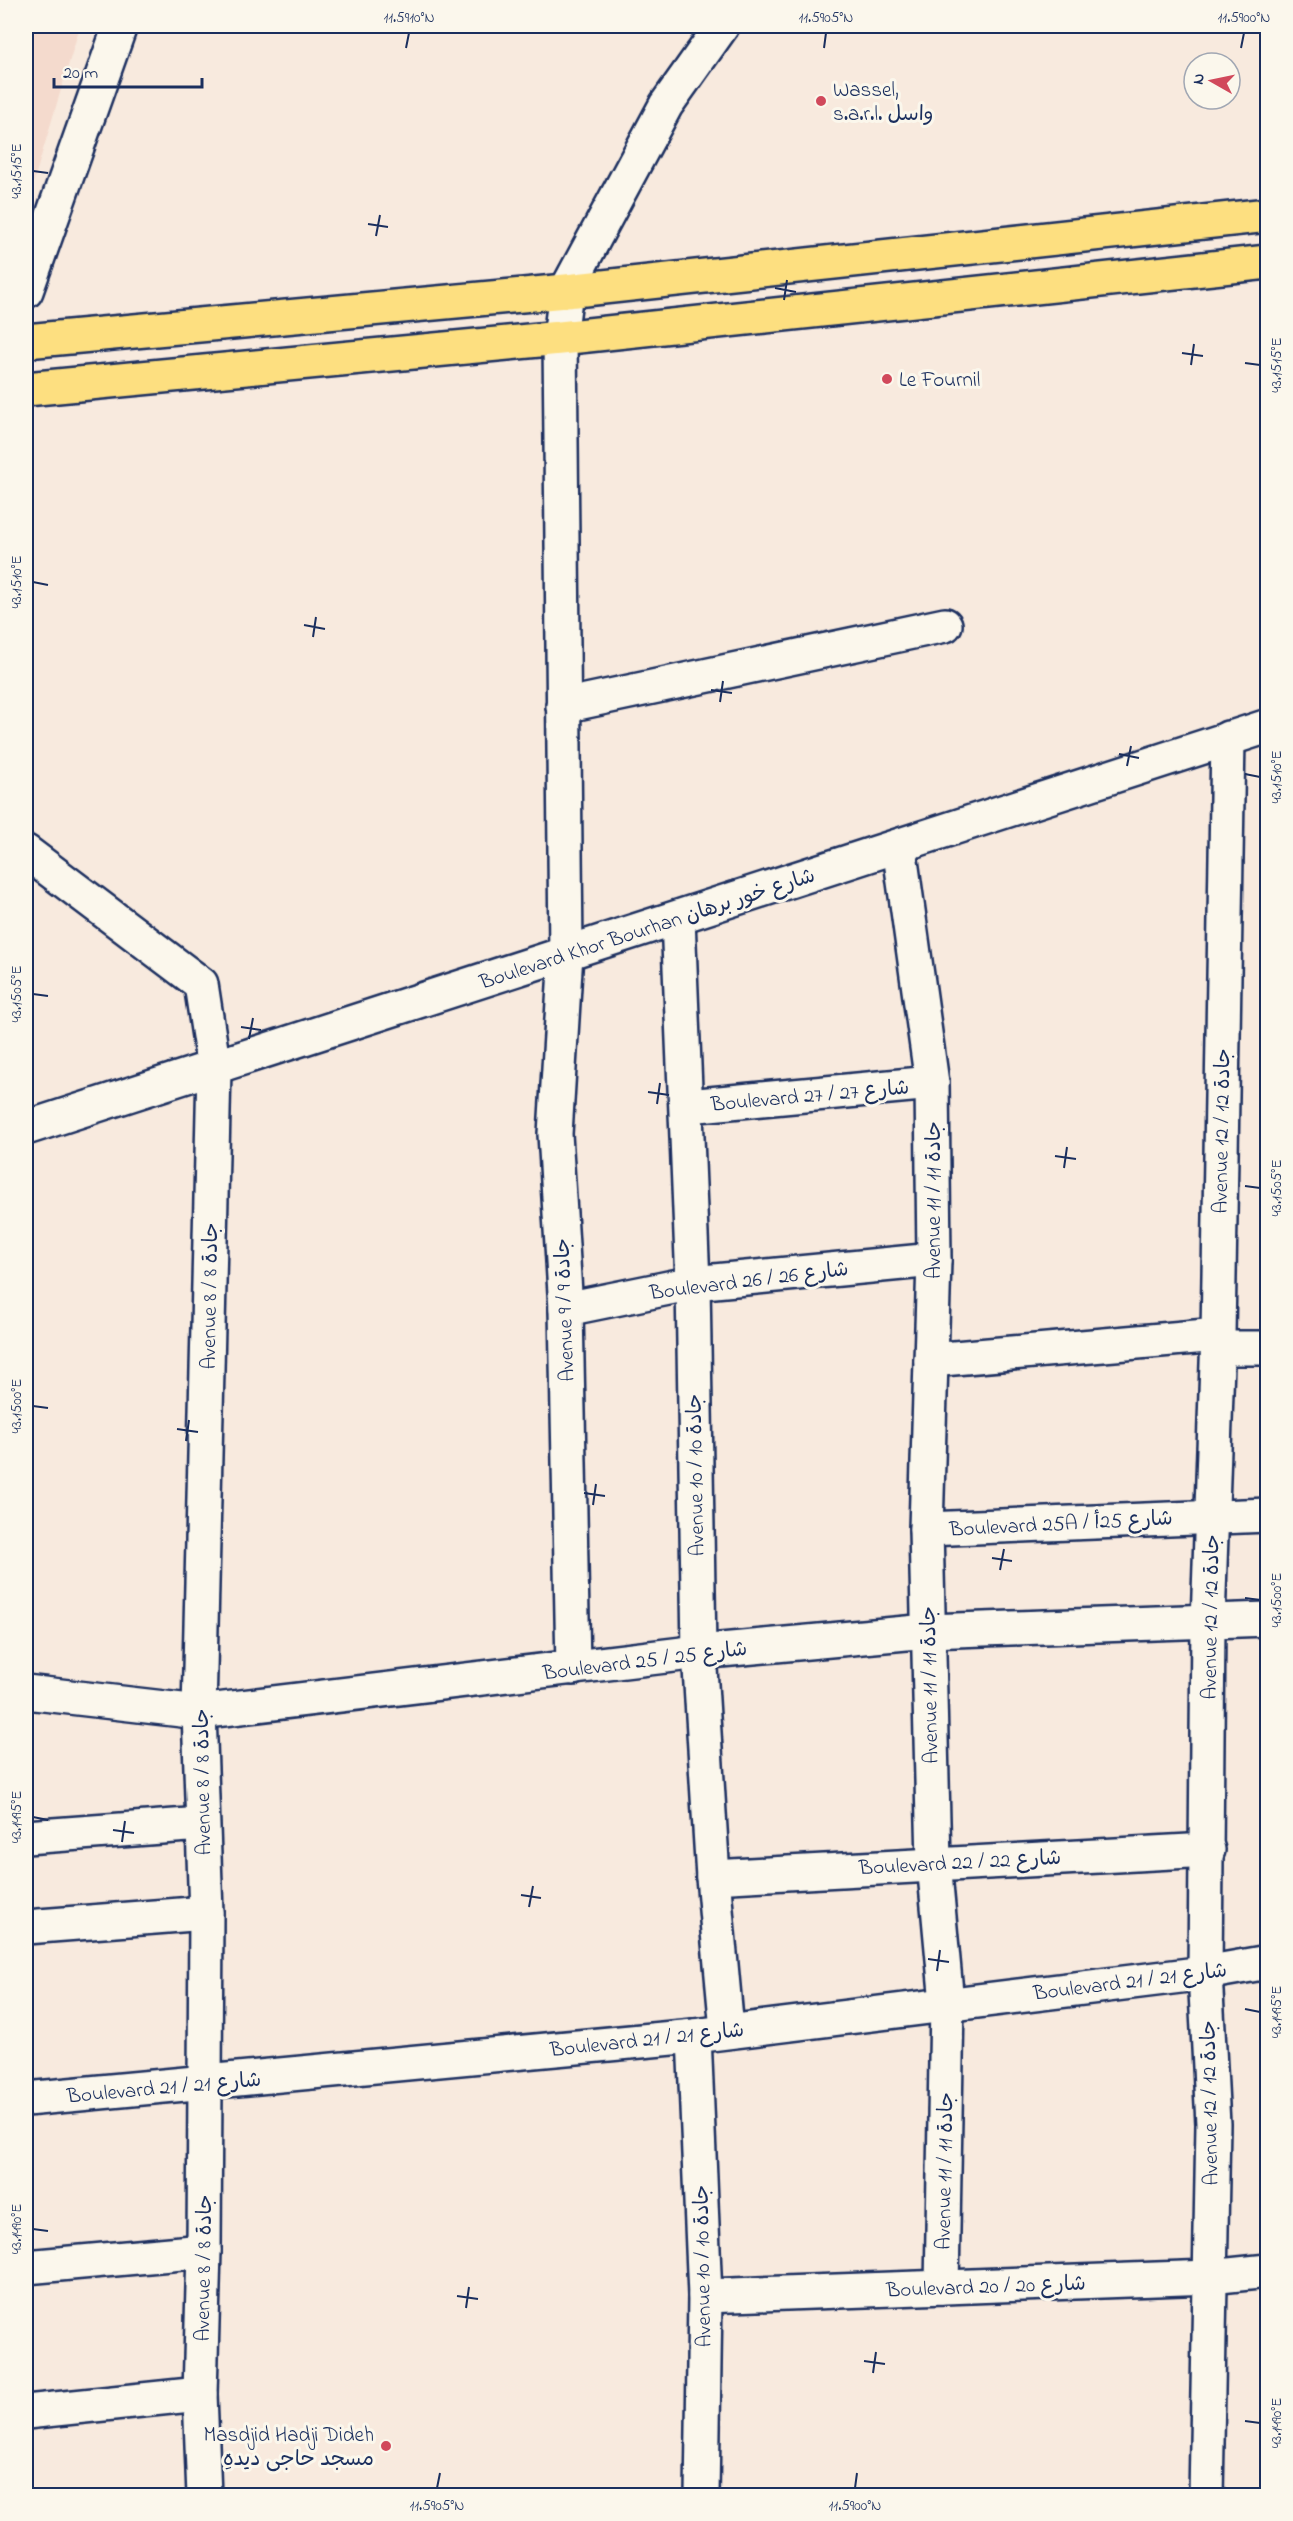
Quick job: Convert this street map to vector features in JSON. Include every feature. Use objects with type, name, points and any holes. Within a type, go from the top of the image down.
[{"type":"main road","points":[[26,341],[566,291],[1268,215]]},
{"type":"main road","points":[[26,389],[560,338],[1268,262]]},
{"type":"street","points":[[26,291],[120,26]]},
{"type":"street","points":[[566,291],[666,105],[722,26]]},
{"type":"street","name":"Avenue 9 / جادة 9","points":[[566,291],[560,338],[566,953],[555,1134],[566,1309],[573,1668]]},
{"type":"street","points":[[563,706],[945,625]]},
{"type":"street","name":"Boulevard Khor Bourhan شارع خور برهان","points":[[26,1128],[1268,726]]},
{"type":"street","name":"Avenue 12 / جادة 12","points":[[1206,2496],[1213,2124],[1205,1973],[1208,1850],[1208,1622],[1218,1341],[1228,738]]},
{"type":"street","name":"Avenue 11 / جادة 11","points":[[898,846],[932,1083],[934,1260],[926,1529],[934,1863],[947,2003],[942,2287]]},
{"type":"street","name":"Avenue 8 / جادة 8","points":[[26,852],[201,984],[214,1069],[200,1712],[206,1913],[204,2251],[200,2394],[204,2496]]},
{"type":"street","name":"Avenue 10 / جادة 10","points":[[678,918],[688,1106],[699,1652],[713,1876],[727,2030]]},
{"type":"street","name":"Boulevard 27 / شارع 27","points":[[688,1106],[932,1083]]},
{"type":"street","name":"Boulevard 26 / شارع 26","points":[[566,1309],[693,1283],[934,1260]]},
{"type":"street","points":[[931,1360],[1218,1341],[1268,1348]]},
{"type":"street","name":"Boulevard 25A / شارع 25أ","points":[[926,1529],[1268,1515]]},
{"type":"street","name":"Boulevard 25 / شارع 25","points":[[26,1692],[200,1712],[699,1652],[928,1631],[1268,1619]]},
{"type":"street","points":[[26,1837],[202,1824]]},
{"type":"street","name":"Boulevard 22 / شارع 22","points":[[713,1876],[1208,1850]]},
{"type":"street","points":[[26,1928],[206,1913]]},
{"type":"street","name":"Boulevard 21 / شارع 21","points":[[26,2099],[206,2084],[694,2036],[727,2030],[1205,1973],[1268,1962]]},
{"type":"street","name":"Avenue 10 / جادة 10","points":[[694,2036],[705,2296],[702,2496]]},
{"type":"street","points":[[26,2267],[204,2251]]},
{"type":"street","name":"Boulevard 20 / شارع 20","points":[[705,2296],[1210,2277],[1268,2271]]},
{"type":"street","points":[[26,2412],[200,2394]]},
{"type":"shaded area","points":[[26,26],[80,26],[26,207]]},
{"type":"place","name":"Wassel, s.a.r.l. واسل","points":[[821,101]]},
{"type":"place","name":"Le Fournil","points":[[887,379]]},
{"type":"place","name":"Masdjid Hadji Dideh مسجد حاجی دیدهِ","points":[[386,2446]]}]
